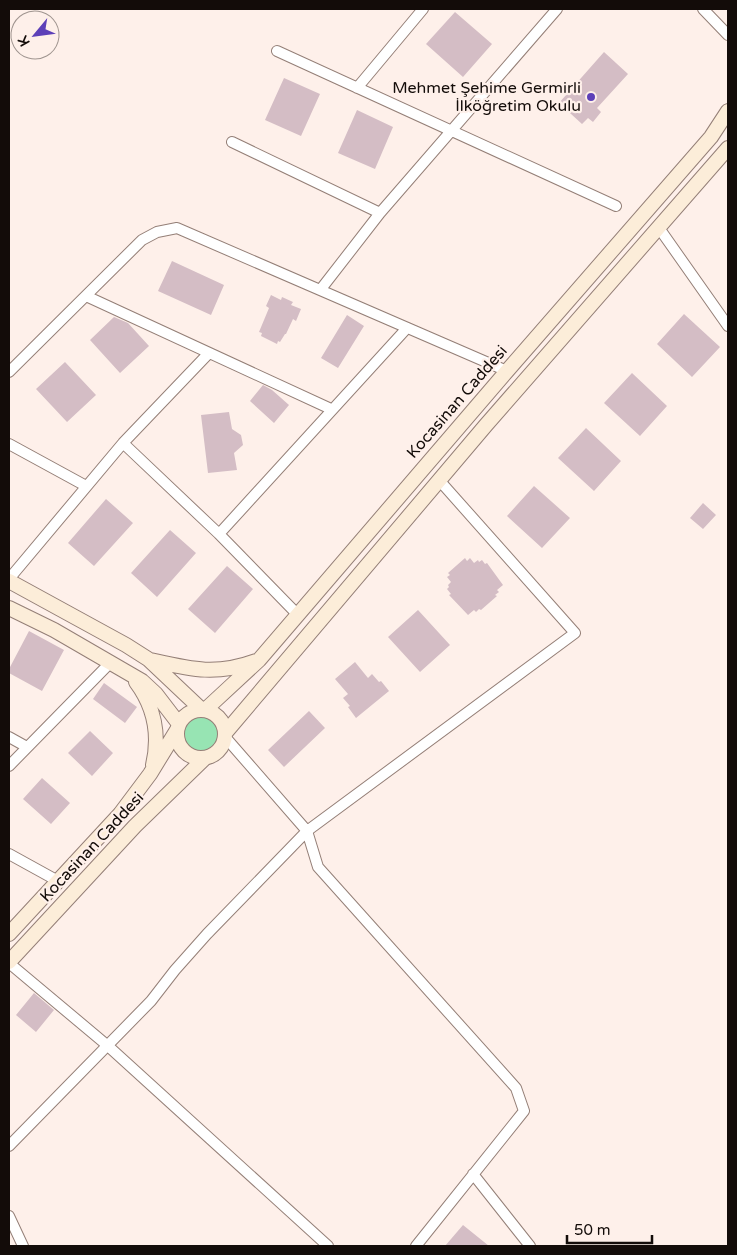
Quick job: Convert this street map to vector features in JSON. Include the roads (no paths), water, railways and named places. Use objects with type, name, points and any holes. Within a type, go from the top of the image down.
[{"type":"main road","name":"Kocasinan Caddesi","points":[[204,710],[259,660],[711,137],[728,111]]},
{"type":"main road","points":[[204,710],[192,711],[187,714],[178,727],[177,736],[181,748],[191,756],[204,759],[216,754],[220,750],[226,735],[440,480],[728,148]]},
{"type":"main road","points":[[9,580],[148,659],[204,710],[217,715],[221,720],[226,735]]},
{"type":"main road","points":[[9,608],[54,630],[142,680],[153,691],[178,727]]},
{"type":"main road","points":[[148,659],[201,671],[235,668],[259,660]]},
{"type":"main road","points":[[129,673],[144,694],[150,706],[155,724],[156,749],[150,774]]},
{"type":"main road","name":"Kocasinan Caddesi","points":[[9,934],[120,814],[150,774],[178,727]]},
{"type":"main road","name":"Kocasinan Caddesi","points":[[9,962],[135,826],[204,759]]},
{"type":"street","points":[[357,88],[422,9]]},
{"type":"street","points":[[320,289],[380,213],[557,9]]},
{"type":"street","points":[[703,9],[728,35]]},
{"type":"street","points":[[277,51],[616,206]]},
{"type":"street","points":[[232,142],[380,213]]},
{"type":"street","points":[[9,372],[142,240],[157,232],[177,228],[507,371]]},
{"type":"street","points":[[659,228],[728,326]]},
{"type":"street","points":[[86,296],[331,409]]},
{"type":"street","points":[[219,534],[331,409],[407,328]]},
{"type":"street","points":[[9,580],[86,486],[208,352]]},
{"type":"street","points":[[9,444],[86,486]]},
{"type":"street","points":[[123,444],[219,534],[298,614]]},
{"type":"street","points":[[9,1146],[150,1002],[207,934],[306,831],[576,633],[440,480]]},
{"type":"street","points":[[9,766],[110,663]]},
{"type":"street","points":[[226,735],[306,831],[318,867],[516,1088],[524,1111],[416,1246]]},
{"type":"street","points":[[9,737],[28,747]]},
{"type":"street","points":[[9,854],[58,881]]},
{"type":"street","points":[[9,962],[108,1046],[328,1246]]},
{"type":"street","points":[[473,1174],[530,1246]]},
{"type":"street","points":[[9,1216],[23,1246]]},
{"type":"place","name":"Mehmet Şehime Germirli İlköğretim Okulu","points":[[591,97]]}]
